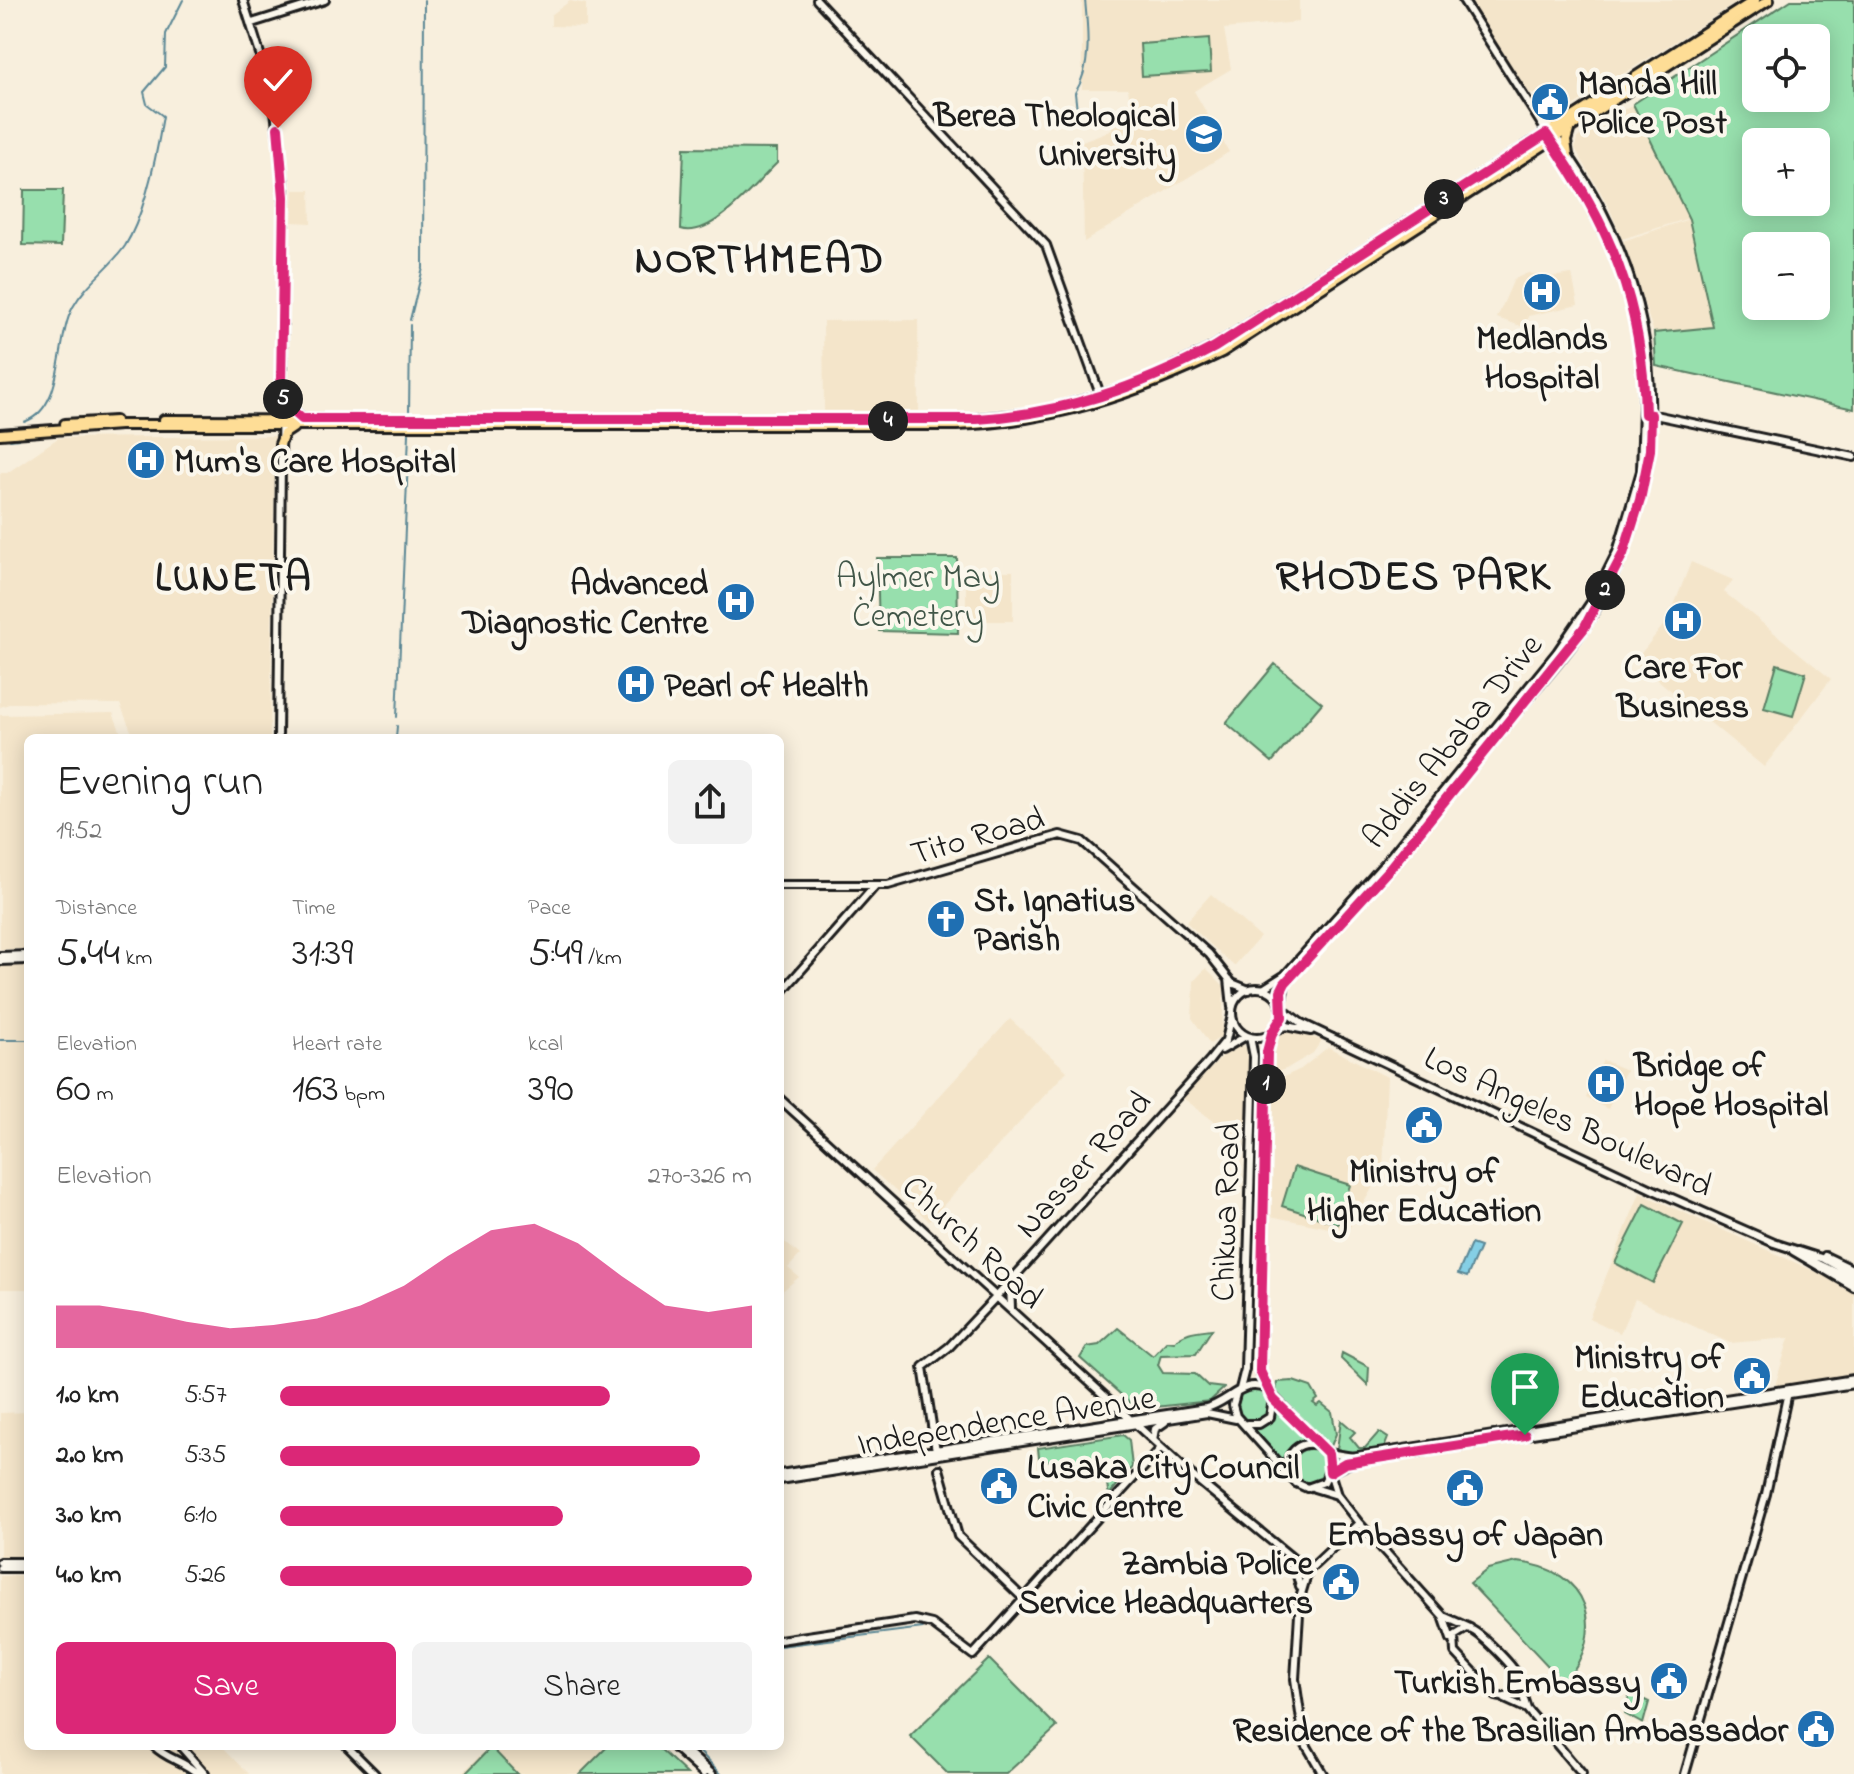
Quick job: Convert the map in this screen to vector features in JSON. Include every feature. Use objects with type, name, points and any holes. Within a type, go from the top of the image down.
[{"type":"main road","points":[[243,0],[273,95],[284,197],[278,734]]},
{"type":"main road","points":[[252,23],[325,0]]},
{"type":"main road","points":[[817,0],[1046,245],[1101,397]]},
{"type":"main road","points":[[1463,0],[1550,139]]},
{"type":"main road","points":[[280,444],[284,434],[300,423],[1001,424],[1057,414],[1141,390],[1222,352],[1550,139],[1566,125],[1755,0]]},
{"type":"main road","points":[[1527,98],[1551,121],[1566,125],[1769,0]]},
{"type":"main road","points":[[1537,109],[1550,139]]},
{"type":"main road","points":[[1566,125],[1568,155]]},
{"type":"main road","points":[[0,432],[102,421],[933,420],[1026,415],[1101,397],[1164,374],[1215,347],[1550,139]]},
{"type":"main road","name":"Addis Ababa Drive","points":[[1263,989],[1285,975],[1385,863],[1579,623],[1617,552],[1635,499],[1648,414],[1647,341],[1632,281],[1602,210],[1568,155],[1550,139]]},
{"type":"main road","name":"Addis Ababa Drive","points":[[1281,1008],[1285,983],[1399,858],[1584,628],[1623,554],[1644,486],[1651,425],[1640,341],[1627,283],[1597,214],[1550,139]]},
{"type":"main road","points":[[281,387],[287,406],[300,423]]},
{"type":"main road","points":[[1648,414],[1854,457]]},
{"type":"main road","points":[[1651,425],[1661,417]]},
{"type":"main road","name":"Tito Road","points":[[784,989],[875,886],[900,883],[1038,841],[1069,835],[1082,841],[1209,954],[1229,979],[1249,990]]},
{"type":"main road","points":[[784,885],[875,886]]},
{"type":"main road","points":[[0,959],[24,958]]},
{"type":"main road","points":[[1229,979],[1232,1012],[1237,1027],[1248,1036],[1273,1032],[1281,1008],[1271,993],[1263,989],[1249,990],[1236,1000],[1232,1012]]},
{"type":"main road","name":"Los Angeles Boulevard","points":[[1281,1008],[1327,1035],[1656,1191],[1791,1249],[1820,1253],[1854,1278]]},
{"type":"main road","name":"Nasser Road","points":[[936,1451],[923,1367],[949,1347],[997,1296],[1210,1060],[1226,1040],[1232,1012]]},
{"type":"main road","name":"Los Angeles Boulevard","points":[[1273,1032],[1289,1026],[1327,1035]]},
{"type":"main road","name":"Chikwa Road","points":[[1266,1389],[1260,1371],[1261,1299],[1266,1079],[1273,1032]]},
{"type":"main road","name":"Nasser Road","points":[[1210,1060],[1229,1044],[1248,1036]]},
{"type":"main road","name":"Chikwa Road","points":[[1238,1392],[1245,1369],[1251,1226],[1254,1057],[1248,1036]]},
{"type":"main road","name":"Church Road","points":[[784,1103],[1161,1448],[1293,1562],[1308,1571]]},
{"type":"main road","name":"Los Angeles Boulevard","points":[[1791,1249],[1803,1260],[1854,1278]]},
{"type":"main road","points":[[982,1283],[998,1287],[1013,1278]]},
{"type":"main road","points":[[1013,1278],[1008,1291],[1014,1313]]},
{"type":"main road","points":[[1337,1495],[1301,1487],[1288,1474],[1234,1410],[1238,1392],[1253,1384],[1266,1389],[1328,1453],[1353,1457],[1854,1382]]},
{"type":"main road","name":"Independence Avenue","points":[[784,1476],[1135,1423],[1221,1404],[1238,1392]]},
{"type":"main road","points":[[1314,1488],[1324,1482],[1330,1472],[1353,1462],[1788,1392]]},
{"type":"main road","points":[[1685,1774],[1766,1494],[1788,1392]]},
{"type":"main road","points":[[1243,1422],[1259,1424],[1270,1417],[1273,1399]]},
{"type":"main road","points":[[1108,1424],[1116,1415],[1115,1405]]},
{"type":"main road","name":"Independence Avenue","points":[[784,1476],[1108,1424],[1168,1420],[1207,1413],[1243,1422]]},
{"type":"main road","points":[[1153,1440],[1155,1429],[1168,1420]]},
{"type":"main road","points":[[1288,1474],[1289,1458],[1295,1449],[1304,1444],[1319,1445]]},
{"type":"main road","points":[[784,1639],[915,1620],[932,1624],[973,1655],[1161,1448]]},
{"type":"main road","points":[[1328,1453],[1337,1495],[1443,1616],[1455,1652],[1491,1692],[1527,1709]]},
{"type":"main road","points":[[939,1469],[958,1536],[1024,1599]]},
{"type":"main road","points":[[1323,1774],[1304,1741],[1295,1679],[1301,1591],[1308,1571],[1359,1523]]},
{"type":"main road","points":[[1293,1562],[1301,1591]]},
{"type":"main road","points":[[0,1565],[24,1565]]},
{"type":"main road","points":[[1443,1616],[1470,1628],[1519,1681],[1527,1709],[1582,1774]]},
{"type":"main road","points":[[1452,1641],[1458,1631],[1470,1628]]},
{"type":"main road","points":[[1503,1698],[1515,1694],[1519,1681]]},
{"type":"main road","points":[[157,1750],[165,1760],[175,1758],[185,1761],[198,1774]]},
{"type":"main road","points":[[175,1758],[181,1750]]},
{"type":"main road","points":[[185,1750],[205,1774]]},
{"type":"main road","points":[[351,1750],[375,1774]]},
{"type":"main road","points":[[677,1750],[704,1774]]},
{"type":"main road","points":[[685,1750],[712,1774]]},
{"type":"shaded area","points":[[1082,0],[1299,0],[1299,22],[1224,29],[1231,69],[1194,91],[1229,152],[1084,242],[1082,141],[1112,130],[1112,126],[1133,120],[1128,89],[1082,89]]},
{"type":"shaded area","points":[[1473,0],[1741,0],[1566,110],[1561,110],[1550,95],[1530,94],[1468,4]]},
{"type":"shaded area","points":[[570,1],[586,4],[586,27],[551,26],[551,15]]},
{"type":"shaded area","points":[[1633,104],[1689,218],[1622,239],[1609,207],[1575,148],[1577,138]]},
{"type":"shaded area","points":[[294,190],[310,190],[311,223],[292,222]]},
{"type":"shaded area","points":[[1689,219],[1713,327],[1654,333],[1623,241]]},
{"type":"shaded area","name":"Medlands Hospital","points":[[1528,273],[1551,277],[1572,274],[1578,305],[1528,316],[1527,328],[1497,318],[1514,279]]},
{"type":"shaded area","points":[[918,320],[919,411],[824,411],[823,321]]},
{"type":"shaded area","points":[[275,436],[270,734],[132,734],[120,704],[12,703],[0,707],[0,473],[7,473],[58,438]]},
{"type":"shaded area","points":[[1691,562],[1733,580],[1724,592],[1831,679],[1764,767],[1635,661],[1669,618]]},
{"type":"shaded area","points":[[966,571],[1013,571],[1013,621],[966,621]]},
{"type":"shaded area","points":[[113,713],[121,734],[24,734],[24,949],[0,949],[0,715]]},
{"type":"shaded area","points":[[1211,894],[1260,937],[1234,966],[1186,922]]},
{"type":"shaded area","points":[[24,963],[24,1289],[0,1289],[0,964]]},
{"type":"shaded area","points":[[1206,968],[1224,986],[1222,1036],[1210,1044],[1192,1018],[1194,981]]},
{"type":"shaded area","points":[[1010,1019],[1067,1071],[929,1221],[872,1170]]},
{"type":"shaded area","points":[[1284,1029],[1322,1040],[1313,1053],[1286,1069],[1270,1074],[1270,1040]]},
{"type":"shaded area","points":[[1242,1044],[1249,1051],[1248,1124],[1215,1122],[1183,1098],[1233,1045]]},
{"type":"shaded area","points":[[1328,1047],[1387,1077],[1383,1169],[1345,1236],[1329,1228],[1270,1216],[1268,1084],[1301,1069]]},
{"type":"shaded area","name":"Bridge of Hope Hospital","points":[[1603,1060],[1626,1070],[1608,1109],[1586,1098]]},
{"type":"shaded area","points":[[1640,1193],[1854,1289],[1854,1377],[1774,1389],[1789,1338],[1730,1343],[1635,1299],[1620,1333],[1589,1318]]},
{"type":"shaded area","points":[[784,1241],[800,1255],[788,1268],[799,1277],[784,1290]]},
{"type":"shaded area","points":[[24,1412],[24,1563],[0,1561],[0,1413]]},
{"type":"shaded area","points":[[24,1575],[24,1750],[226,1750],[249,1774],[0,1774],[0,1576]]},
{"type":"shaded area","points":[[486,1750],[604,1750],[580,1774],[461,1774]]},
{"type":"green space","points":[[1791,0],[1854,0],[1854,409],[1656,366],[1654,333],[1713,327],[1689,219],[1633,104],[1742,32],[1742,112],[1830,112],[1830,24],[1755,24]]},
{"type":"green space","points":[[1209,39],[1211,72],[1142,76],[1140,44]]},
{"type":"green space","points":[[684,148],[777,149],[777,163],[719,218],[693,230],[681,229]]},
{"type":"green space","points":[[24,190],[63,190],[61,246],[23,245]]},
{"type":"green space","name":"Aylmer May Cemetery","points":[[877,558],[957,558],[958,633],[879,631]]},
{"type":"green space","points":[[1275,664],[1322,703],[1272,762],[1226,723]]},
{"type":"green space","points":[[1777,664],[1806,673],[1793,716],[1764,708]]},
{"type":"green space","points":[[1294,1167],[1350,1185],[1338,1224],[1282,1206]]},
{"type":"green space","points":[[1645,1204],[1683,1224],[1653,1283],[1615,1263]]},
{"type":"green space","points":[[1118,1328],[1153,1356],[1167,1341],[1174,1342],[1187,1334],[1212,1329],[1196,1354],[1161,1355],[1158,1365],[1163,1373],[1195,1374],[1208,1386],[1224,1388],[1210,1401],[1137,1409],[1080,1358],[1087,1347],[1099,1345]]},
{"type":"green space","points":[[1342,1353],[1369,1367],[1368,1385],[1341,1359]]},
{"type":"green space","points":[[1293,1381],[1311,1387],[1318,1399],[1313,1403],[1317,1406],[1321,1403],[1332,1412],[1336,1434],[1331,1446],[1323,1444],[1276,1392],[1277,1382]]},
{"type":"green space","points":[[1253,1388],[1265,1393],[1270,1405],[1265,1417],[1253,1422],[1241,1417],[1236,1405],[1241,1393]]},
{"type":"green space","points":[[1277,1404],[1311,1441],[1292,1448],[1284,1464],[1252,1428],[1270,1422]]},
{"type":"green space","points":[[1341,1420],[1355,1432],[1350,1437],[1359,1448],[1365,1448],[1379,1432],[1388,1438],[1384,1448],[1348,1452],[1337,1449]]},
{"type":"green space","points":[[1123,1435],[1129,1440],[1132,1467],[1109,1495],[1105,1476],[1039,1458],[1038,1448]]},
{"type":"green space","points":[[1310,1449],[1323,1454],[1328,1467],[1323,1480],[1310,1485],[1297,1480],[1292,1467],[1297,1454]]},
{"type":"green space","points":[[1517,1562],[1542,1567],[1561,1576],[1575,1589],[1584,1605],[1588,1623],[1586,1643],[1578,1663],[1564,1683],[1470,1583],[1488,1569]]},
{"type":"green space","points":[[989,1659],[1057,1727],[1006,1774],[948,1774],[910,1736]]},
{"type":"green space","points":[[1630,1693],[1649,1702],[1643,1724],[1625,1714]]},
{"type":"green space","points":[[488,1750],[494,1750],[517,1774],[465,1774]]},
{"type":"green space","points":[[604,1750],[661,1750],[687,1774],[580,1774]]},
{"type":"water","points":[[1471,1244],[1480,1247],[1467,1277],[1458,1274]]},
{"type":"waterway","points":[[24,422],[47,403],[73,307],[84,290],[125,246],[139,217],[154,165],[163,116],[147,104],[144,92],[165,67],[166,34],[183,0]]},
{"type":"waterway","points":[[410,320],[423,268],[424,0]]},
{"type":"waterway","points":[[1078,120],[1075,93],[1084,72],[1088,48],[1085,0]]},
{"type":"waterway","points":[[409,415],[410,325]]},
{"type":"waterway","points":[[397,717],[409,434]]},
{"type":"waterway","points":[[10,440],[19,439]]},
{"type":"waterway","points":[[396,734],[397,726]]},
{"type":"waterway","points":[[0,1040],[24,1040]]},
{"type":"waterway","points":[[784,1645],[923,1628]]},
{"type":"waterway","points":[[698,1750],[721,1774]]},
{"type":"waterway","points":[[181,1765],[188,1773]]},
{"type":"place","name":"Manda Hill Police Post","points":[[1550,102]]},
{"type":"place","name":"Berea Theological University","points":[[1204,134]]},
{"type":"place","name":"Medlands Hospital","points":[[1542,292]]},
{"type":"place","name":"Mum's Care Hospital","points":[[146,460]]},
{"type":"place","name":"Advanced Diagnostic Centre","points":[[736,602]]},
{"type":"place","name":"Care For Business","points":[[1683,621]]},
{"type":"place","name":"Pearl of Health","points":[[636,684]]},
{"type":"place","name":"St. Ignatius Parish","points":[[946,919]]},
{"type":"place","name":"Bridge of Hope Hospital","points":[[1606,1084]]},
{"type":"place","name":"Ministry of Higher Education","points":[[1424,1125]]},
{"type":"place","name":"Ministry of Education","points":[[1752,1376]]},
{"type":"place","name":"Lusaka City Council Civic Centre","points":[[999,1486]]},
{"type":"place","name":"Embassy of Japan","points":[[1465,1488]]},
{"type":"place","name":"Zambia Police Service Headquarters","points":[[1341,1582]]},
{"type":"place","name":"Turkish Embassy","points":[[1669,1681]]},
{"type":"place","name":"Residence of the Brasilian Ambassador","points":[[1816,1729]]},
{"type":"district","name":"NORTHMEAD","points":[[760,257]]},
{"type":"district","name":"RHODES PARK","points":[[1414,574]]},
{"type":"district","name":"LUNETA","points":[[234,575]]},
{"type":"route","points":[[278,128],[284,197],[281,387],[291,411],[302,419],[593,421],[922,421],[999,418],[1056,409],[1101,397],[1164,374],[1244,330],[1546,134],[1597,214],[1627,283],[1640,341],[1645,414],[1651,415],[1650,450],[1644,486],[1623,554],[1584,628],[1390,868],[1281,991],[1282,1017],[1272,1033],[1267,1052],[1261,1299],[1260,1371],[1263,1382],[1273,1399],[1328,1453],[1330,1472],[1345,1463],[1525,1435]]}]
